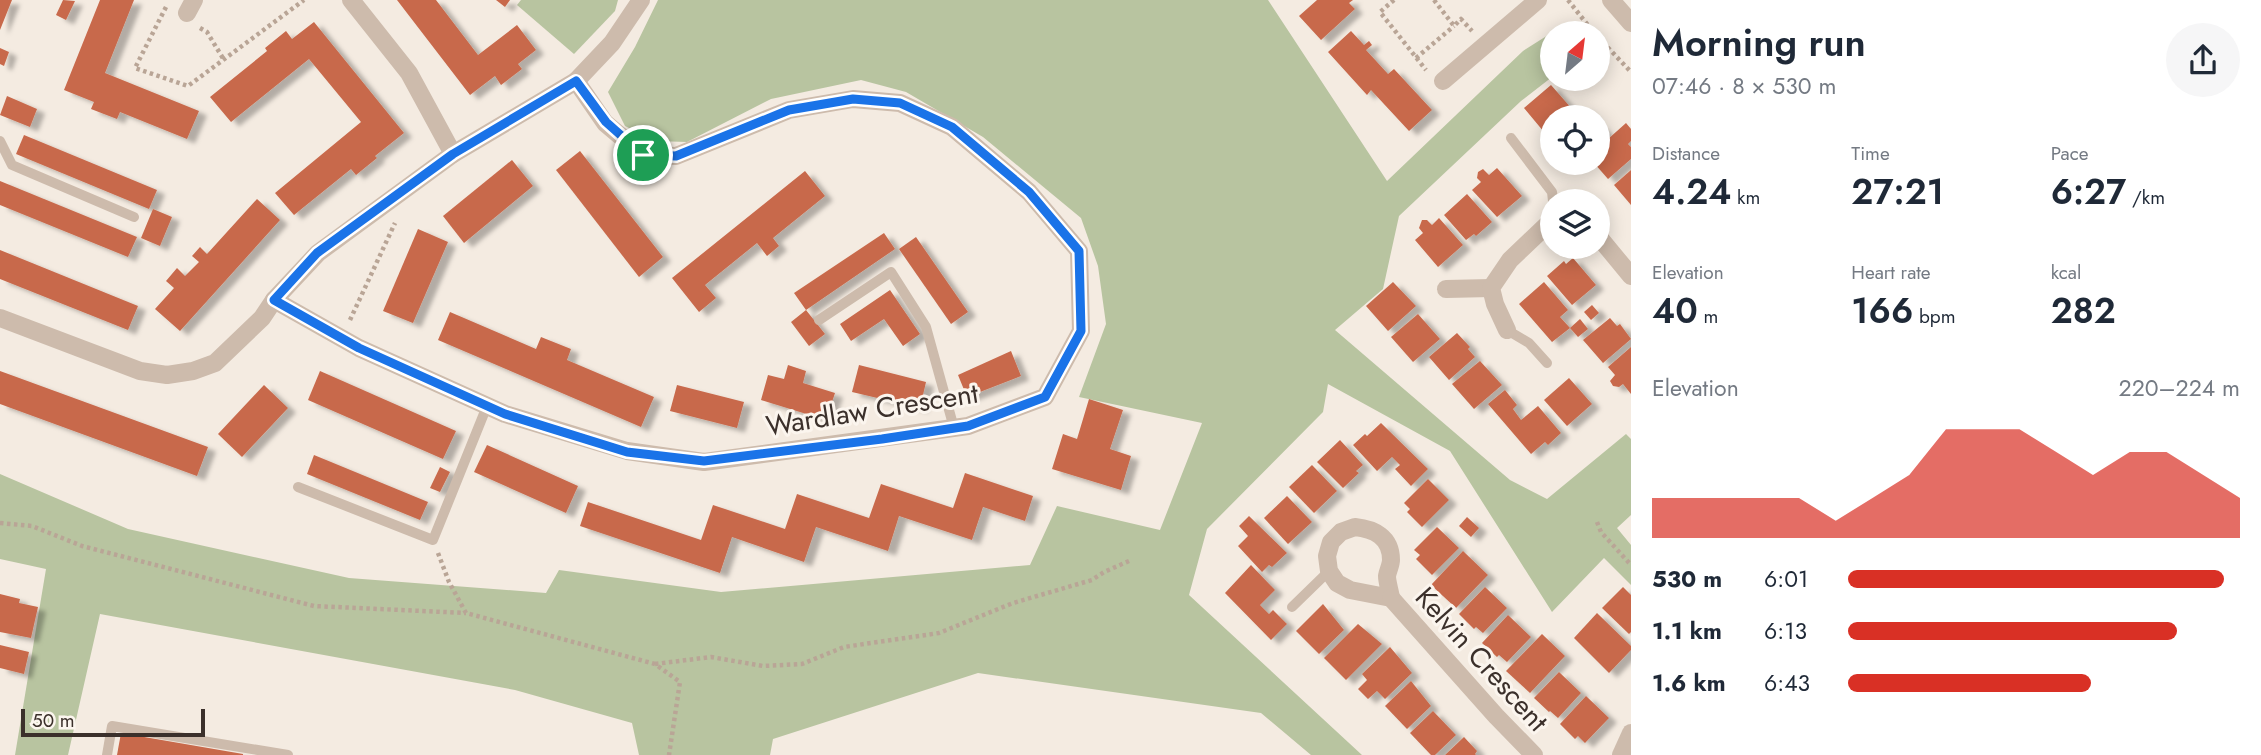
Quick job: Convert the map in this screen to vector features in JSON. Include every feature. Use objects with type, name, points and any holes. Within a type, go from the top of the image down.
[{"type":"street","points":[[351,0],[409,73],[453,154]]},
{"type":"street","points":[[0,318],[141,371],[167,374],[193,372],[215,363],[262,318],[274,300],[317,253],[453,154],[576,81],[612,43],[641,0]]},
{"type":"street","points":[[1437,78],[1485,46],[1538,0]]},
{"type":"street","points":[[1611,0],[1631,23]]},
{"type":"street","name":"Wardlaw Crescent","points":[[274,300],[359,348],[505,414],[627,452],[704,461],[968,426],[1045,397],[1081,331],[1079,251],[1029,192],[952,127],[900,103],[853,99],[789,110],[676,156],[643,155],[606,122],[576,81]]},
{"type":"street","points":[[1491,288],[1510,260],[1540,231]]},
{"type":"street","points":[[1610,251],[1631,276]]},
{"type":"street","points":[[1446,289],[1491,288]]},
{"type":"street","points":[[1491,288],[1507,330]]},
{"type":"street","name":"Kelvin Crescent","points":[[1391,598],[1350,590],[1337,583],[1329,570],[1327,556],[1331,542],[1341,532],[1355,527],[1369,528],[1382,535],[1390,547],[1392,561],[1387,575],[1391,598],[1534,755]]},
{"type":"street","points":[[1621,755],[1631,733]]},
{"type":"lane","points":[[1511,138],[1550,189]]},
{"type":"lane","points":[[0,141],[12,165],[134,217]]},
{"type":"lane","points":[[819,320],[891,272],[926,327],[954,428]]},
{"type":"lane","points":[[1507,330],[1529,343],[1547,363]]},
{"type":"lane","points":[[298,487],[433,540],[487,406]]},
{"type":"lane","points":[[1292,607],[1329,570]]},
{"type":"lane","points":[[107,755],[112,726],[288,755]]},
{"type":"path","points":[[170,0],[135,68],[188,86],[304,0]]},
{"type":"path","points":[[1394,0],[1380,12],[1416,58],[1437,78]]},
{"type":"path","points":[[1434,0],[1454,26]]},
{"type":"path","points":[[1568,0],[1585,21]]},
{"type":"path","points":[[1416,58],[1461,19],[1485,46]]},
{"type":"path","points":[[1610,50],[1631,72]]},
{"type":"path","points":[[342,338],[396,220]]},
{"type":"path","points":[[1597,522],[1601,532],[1631,565]]},
{"type":"path","points":[[0,523],[32,526],[82,546],[314,606],[466,614],[655,664],[680,682],[669,755]]},
{"type":"path","points":[[433,540],[449,582],[466,614]]},
{"type":"path","points":[[655,664],[711,657],[763,666],[802,664],[844,647],[939,633],[1013,603],[1092,580],[1129,561]]},
{"type":"green space","points":[[521,0],[618,0],[615,11],[574,54],[517,5]]},
{"type":"green space","points":[[658,0],[1268,0],[1387,181],[1523,51],[1540,40],[1540,86],[1399,216],[1383,289],[1335,330],[1510,480],[1547,499],[1626,434],[1631,439],[1631,515],[1617,528],[1631,545],[1631,585],[1604,558],[1552,612],[1450,451],[1328,384],[1323,412],[1207,529],[1189,595],[1362,755],[1311,755],[1261,713],[978,673],[773,739],[770,755],[639,755],[632,723],[515,690],[100,614],[68,755],[15,755],[46,569],[0,559],[0,474],[128,529],[349,578],[546,593],[559,570],[721,592],[1030,565],[1057,506],[1160,530],[1202,423],[1079,397],[1106,324],[1098,266],[1081,218],[983,137],[906,92],[861,80],[771,99],[687,142],[655,141],[625,126],[608,92],[635,47]]},
{"type":"building","points":[[0,0],[12,0],[0,30]]},
{"type":"building","points":[[63,0],[75,1],[66,20],[56,15]]},
{"type":"building","points":[[100,0],[134,0],[105,73],[199,111],[187,139],[120,112],[117,119],[91,109],[94,102],[64,90]]},
{"type":"building","points":[[397,0],[436,0],[478,55],[517,25],[536,50],[518,64],[522,69],[501,85],[495,76],[470,95]]},
{"type":"building","points":[[496,0],[510,0],[505,7]]},
{"type":"building","points":[[1317,0],[1353,0],[1349,3],[1355,9],[1321,40],[1299,16]]},
{"type":"building","points":[[314,22],[404,133],[356,175],[351,169],[294,215],[275,193],[361,122],[309,59],[231,122],[210,97],[267,51],[265,48],[286,31],[292,39]]},
{"type":"building","points":[[1351,31],[1364,45],[1369,41],[1372,45],[1366,50],[1388,74],[1394,69],[1432,110],[1409,131],[1371,90],[1367,95],[1328,52]]},
{"type":"building","points":[[0,48],[9,52],[4,66],[0,64]]},
{"type":"building","points":[[1544,91],[1556,91],[1568,105],[1540,105],[1540,127],[1524,108]]},
{"type":"building","points":[[7,96],[37,109],[30,127],[0,115]]},
{"type":"building","points":[[1626,123],[1631,129],[1631,141],[1628,144],[1631,147],[1631,159],[1608,179],[1604,175],[1610,175],[1610,137]]},
{"type":"building","points":[[24,135],[157,190],[149,209],[16,154]]},
{"type":"building","points":[[580,151],[663,257],[639,277],[556,170]]},
{"type":"building","points":[[512,160],[533,186],[464,243],[443,216]]},
{"type":"building","points":[[1497,168],[1522,196],[1497,217],[1472,190],[1481,182],[1477,178],[1478,172],[1483,169],[1489,175]]},
{"type":"building","points":[[1631,170],[1631,205],[1614,185]]},
{"type":"building","points":[[805,171],[825,196],[773,238],[779,246],[767,256],[757,243],[705,285],[716,298],[699,312],[672,278]]},
{"type":"building","points":[[0,181],[137,237],[128,257],[0,205]]},
{"type":"building","points":[[1467,194],[1492,222],[1476,236],[1474,234],[1466,240],[1444,215]]},
{"type":"building","points":[[257,199],[280,220],[180,331],[155,309],[174,288],[166,281],[177,268],[185,276],[199,262],[192,256],[200,247],[207,254]]},
{"type":"building","points":[[153,209],[172,217],[160,246],[141,238]]},
{"type":"building","points":[[1439,218],[1463,245],[1438,267],[1415,240],[1423,233],[1419,228],[1422,220],[1427,220],[1432,225]]},
{"type":"building","points":[[418,229],[448,242],[413,323],[383,311]]},
{"type":"building","points":[[884,233],[895,249],[806,310],[794,293]]},
{"type":"building","points":[[916,237],[968,312],[951,324],[899,249]]},
{"type":"building","points":[[0,250],[138,306],[128,330],[0,279]]},
{"type":"building","points":[[1574,259],[1596,285],[1572,305],[1547,276],[1564,261],[1566,264]]},
{"type":"building","points":[[1393,282],[1416,306],[1388,331],[1366,306]]},
{"type":"building","points":[[1544,282],[1568,310],[1560,317],[1570,328],[1552,342],[1519,304]]},
{"type":"building","points":[[890,290],[920,334],[903,346],[884,319],[851,341],[840,324]]},
{"type":"building","points":[[1592,305],[1599,313],[1591,320],[1584,312]]},
{"type":"building","points":[[806,310],[825,334],[809,346],[791,322]]},
{"type":"building","points":[[450,312],[536,349],[541,337],[571,349],[567,360],[654,397],[641,427],[438,340]]},
{"type":"building","points":[[1418,314],[1440,339],[1413,362],[1391,337]]},
{"type":"building","points":[[1610,318],[1617,326],[1620,324],[1631,339],[1603,363],[1583,340]]},
{"type":"building","points":[[1580,319],[1588,329],[1578,337],[1570,328]]},
{"type":"building","points":[[1457,333],[1475,357],[1449,380],[1429,357]]},
{"type":"building","points":[[1631,347],[1631,394],[1623,384],[1619,387],[1613,386],[1610,381],[1615,375],[1608,367]]},
{"type":"building","points":[[1011,351],[1021,376],[967,397],[958,375]]},
{"type":"building","points":[[1480,361],[1502,385],[1474,409],[1452,384]]},
{"type":"building","points":[[788,365],[806,371],[803,383],[835,393],[826,420],[761,400],[768,375],[784,379]]},
{"type":"building","points":[[859,365],[926,382],[920,408],[852,392]]},
{"type":"building","points":[[0,371],[208,447],[197,476],[0,404]]},
{"type":"building","points":[[320,371],[456,431],[443,459],[308,400]]},
{"type":"building","points":[[1569,378],[1592,404],[1567,426],[1544,400]]},
{"type":"building","points":[[264,385],[288,408],[242,457],[218,434]]},
{"type":"building","points":[[677,385],[744,402],[737,428],[670,411]]},
{"type":"building","points":[[1505,390],[1517,405],[1513,409],[1521,420],[1538,406],[1561,433],[1548,445],[1545,442],[1531,454],[1488,404]]},
{"type":"building","points":[[1089,399],[1123,410],[1110,449],[1131,456],[1121,490],[1052,469],[1063,434],[1077,439]]},
{"type":"building","points":[[1381,423],[1428,469],[1411,486],[1395,469],[1400,465],[1392,457],[1377,471],[1353,445]]},
{"type":"building","points":[[1340,440],[1363,465],[1356,471],[1359,473],[1343,488],[1317,462]]},
{"type":"building","points":[[487,445],[578,486],[566,513],[474,472]]},
{"type":"building","points":[[314,455],[428,502],[420,520],[307,474]]},
{"type":"building","points":[[1312,465],[1337,491],[1314,513],[1289,487]]},
{"type":"building","points":[[440,467],[450,472],[440,492],[430,488]]},
{"type":"building","points":[[965,473],[1033,496],[1025,521],[983,507],[972,540],[899,516],[888,551],[816,527],[804,562],[732,537],[720,573],[580,526],[588,502],[701,540],[713,505],[785,529],[797,494],[869,518],[881,484],[953,508]]},
{"type":"building","points":[[1428,479],[1449,500],[1422,527],[1407,512],[1410,509],[1404,503]]},
{"type":"building","points":[[1287,496],[1312,522],[1288,544],[1264,518]]},
{"type":"building","points":[[1249,516],[1287,553],[1262,572],[1238,546],[1248,536],[1239,526]]},
{"type":"building","points":[[1467,517],[1479,528],[1471,537],[1459,526]]},
{"type":"building","points":[[1437,527],[1459,548],[1432,575],[1416,559],[1420,555],[1414,550]]},
{"type":"building","points":[[1463,551],[1488,575],[1456,608],[1431,585]]},
{"type":"building","points":[[1251,565],[1275,590],[1260,605],[1269,614],[1273,610],[1287,624],[1271,640],[1225,593]]},
{"type":"building","points":[[1485,587],[1507,608],[1483,633],[1476,627],[1474,629],[1459,614]]},
{"type":"building","points":[[1623,587],[1631,595],[1629,634],[1602,608]]},
{"type":"building","points":[[0,594],[20,599],[19,603],[38,607],[31,638],[0,632]]},
{"type":"building","points":[[1323,604],[1344,630],[1319,654],[1296,631]]},
{"type":"building","points":[[1597,613],[1631,646],[1631,650],[1609,673],[1574,638]]},
{"type":"building","points":[[1508,615],[1531,637],[1507,662],[1482,643]]},
{"type":"building","points":[[1358,624],[1382,644],[1346,680],[1324,658]]},
{"type":"building","points":[[1542,634],[1565,656],[1530,693],[1506,671]]},
{"type":"building","points":[[0,645],[29,652],[24,674],[0,668]]},
{"type":"building","points":[[1390,647],[1412,673],[1385,699],[1377,691],[1368,699],[1358,689],[1367,680],[1362,674]]},
{"type":"building","points":[[1559,672],[1581,693],[1558,718],[1534,698]]},
{"type":"building","points":[[1411,681],[1431,706],[1407,729],[1385,706]]},
{"type":"building","points":[[1586,696],[1609,718],[1585,743],[1578,736],[1575,739],[1560,724]]},
{"type":"building","points":[[1433,711],[1456,735],[1435,755],[1431,755],[1410,733]]},
{"type":"building","points":[[121,733],[243,754],[243,755],[117,755]]},
{"type":"building","points":[[1464,737],[1477,751],[1476,755],[1445,755]]},
{"type":"route","points":[[576,81],[606,122],[643,155],[676,156],[789,110],[853,99],[900,103],[952,127],[1029,192],[1079,251],[1081,331],[1045,397],[968,426],[704,461],[627,452],[505,414],[359,348],[274,300],[317,253],[453,154],[576,81]]}]
